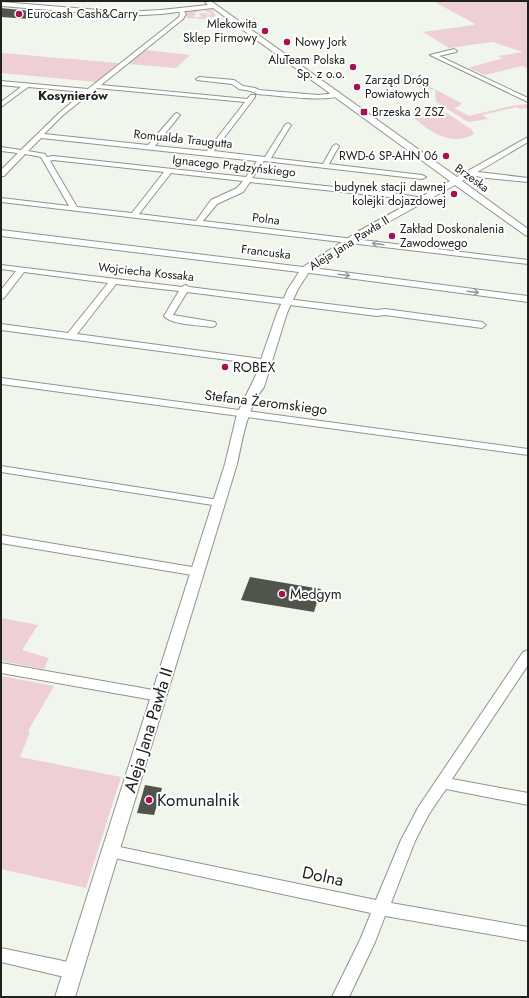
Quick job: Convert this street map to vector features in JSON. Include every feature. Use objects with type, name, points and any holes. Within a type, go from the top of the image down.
[{"type":"street","points":[[1,3],[133,12],[158,11],[211,4]]},
{"type":"street","points":[[39,6],[124,14],[180,10],[211,4]]},
{"type":"street","name":"Brzeska","points":[[211,4],[528,233]]},
{"type":"street","points":[[1,174],[61,114],[181,18],[183,14],[180,10]]},
{"type":"street","points":[[454,51],[433,55],[528,100]]},
{"type":"street","points":[[199,79],[234,82],[241,88],[253,89],[257,92],[315,97],[337,95]]},
{"type":"street","points":[[1,83],[89,91]]},
{"type":"street","points":[[1,105],[27,86]]},
{"type":"street","points":[[95,86],[249,101]]},
{"type":"street","points":[[209,153],[257,92]]},
{"type":"street","points":[[150,147],[178,115]]},
{"type":"street","points":[[198,223],[214,202],[240,190],[246,179],[264,159],[288,125]]},
{"type":"street","name":"Romualda Traugutta","points":[[38,136],[209,153],[422,177]]},
{"type":"street","name":"Aleja Jana Pawła II","points":[[65,997],[219,503],[265,362],[288,301],[305,270],[350,240],[455,180],[472,173],[528,139]]},
{"type":"street","points":[[325,166],[336,146]]},
{"type":"street","points":[[1,149],[42,154],[46,158],[74,208]]},
{"type":"street","name":"Ignacego Prądzyńskiego","points":[[46,158],[170,170],[399,196],[420,200]]},
{"type":"street","points":[[134,215],[170,170]]},
{"type":"street","points":[[472,173],[528,180]]},
{"type":"street","name":"Polna","points":[[1,200],[528,262]]},
{"type":"street","name":"Francuska","points":[[1,233],[528,299]]},
{"type":"street","name":"Wojciecha Kossaka","points":[[1,267],[288,301]]},
{"type":"street","points":[[1,296],[22,270]]},
{"type":"street","points":[[71,336],[114,280]]},
{"type":"street","points":[[185,288],[168,316],[172,319],[212,324]]},
{"type":"street","points":[[288,301],[482,325]]},
{"type":"street","points":[[1,327],[265,362]]},
{"type":"street","name":"Stefana Żeromskiego","points":[[1,380],[528,452]]},
{"type":"street","points":[[1,469],[219,503]]},
{"type":"street","points":[[1,539],[198,572]]},
{"type":"street","points":[[340,997],[367,942],[408,840],[424,810],[528,655]]},
{"type":"street","points":[[1,668],[158,696]]},
{"type":"street","points":[[442,783],[528,798]]},
{"type":"street","name":"Dolna","points":[[110,851],[380,908],[528,934]]},
{"type":"street","points":[[1,955],[73,971]]},
{"type":"shaded area","points":[[433,1],[528,1],[528,69],[522,66],[485,75],[468,68],[503,58],[498,56],[523,52],[492,42],[449,48],[423,32],[475,24]]},
{"type":"shaded area","points":[[192,10],[204,11],[195,12],[196,13],[194,14],[196,14],[193,17],[202,17],[199,14],[203,13],[210,14],[204,17],[212,14],[207,12],[209,11],[205,12],[205,10],[212,10],[216,16],[206,19],[187,18],[187,13]]},
{"type":"shaded area","points":[[144,50],[190,55],[176,68],[128,64]]},
{"type":"shaded area","points":[[1,53],[119,63],[96,82],[1,73]]},
{"type":"shaded area","points":[[411,78],[417,80],[461,103],[460,106],[454,108],[469,116],[511,106],[528,104],[528,108],[520,109],[517,107],[482,115],[488,119],[468,122],[436,102],[435,90],[418,87],[412,83],[358,83],[386,82]]},
{"type":"shaded area","points":[[435,111],[447,113],[472,130],[474,134],[466,138],[457,139],[441,136],[426,128],[413,117],[416,114]]},
{"type":"shaded area","points":[[1,618],[38,625],[22,650],[49,658],[44,669],[1,661]]},
{"type":"shaded area","points":[[1,676],[54,686],[28,731],[30,732],[20,757],[121,777],[86,888],[1,869]]},
{"type":"building","name":"Eurocash Cash&Carry","points":[[1,8],[41,12],[30,19],[1,17]]},
{"type":"building","name":"Medgym","points":[[250,577],[321,589],[314,612],[241,600]]},
{"type":"building","name":"Komunalnik","points":[[145,785],[162,788],[154,815],[137,813]]},
{"type":"place","name":"Eurocash Cash&Carry","points":[[19,14]]},
{"type":"place","name":"Mlekowita Sklep Firmowy","points":[[265,31]]},
{"type":"place","name":"Nowy Jork","points":[[287,42]]},
{"type":"place","name":"AluTeam Polska Sp. z o.o.","points":[[353,67]]},
{"type":"place","name":"Zarząd Dróg Powiatowych","points":[[357,87]]},
{"type":"place","name":"Brzeska 2 ZSZ","points":[[364,112]]},
{"type":"place","name":"RWD-6 SP-AHN 06","points":[[446,156]]},
{"type":"place","name":"budynek stacji dawnej kolejki dojazdowej","points":[[454,194]]},
{"type":"place","name":"Zakład Doskonalenia Zawodowego","points":[[392,236]]},
{"type":"place","name":"ROBEX","points":[[225,367]]},
{"type":"place","name":"Medgym","points":[[282,594]]},
{"type":"place","name":"Komunalnik","points":[[149,800]]},
{"type":"district","name":"Kosynierów","points":[[73,95]]}]
